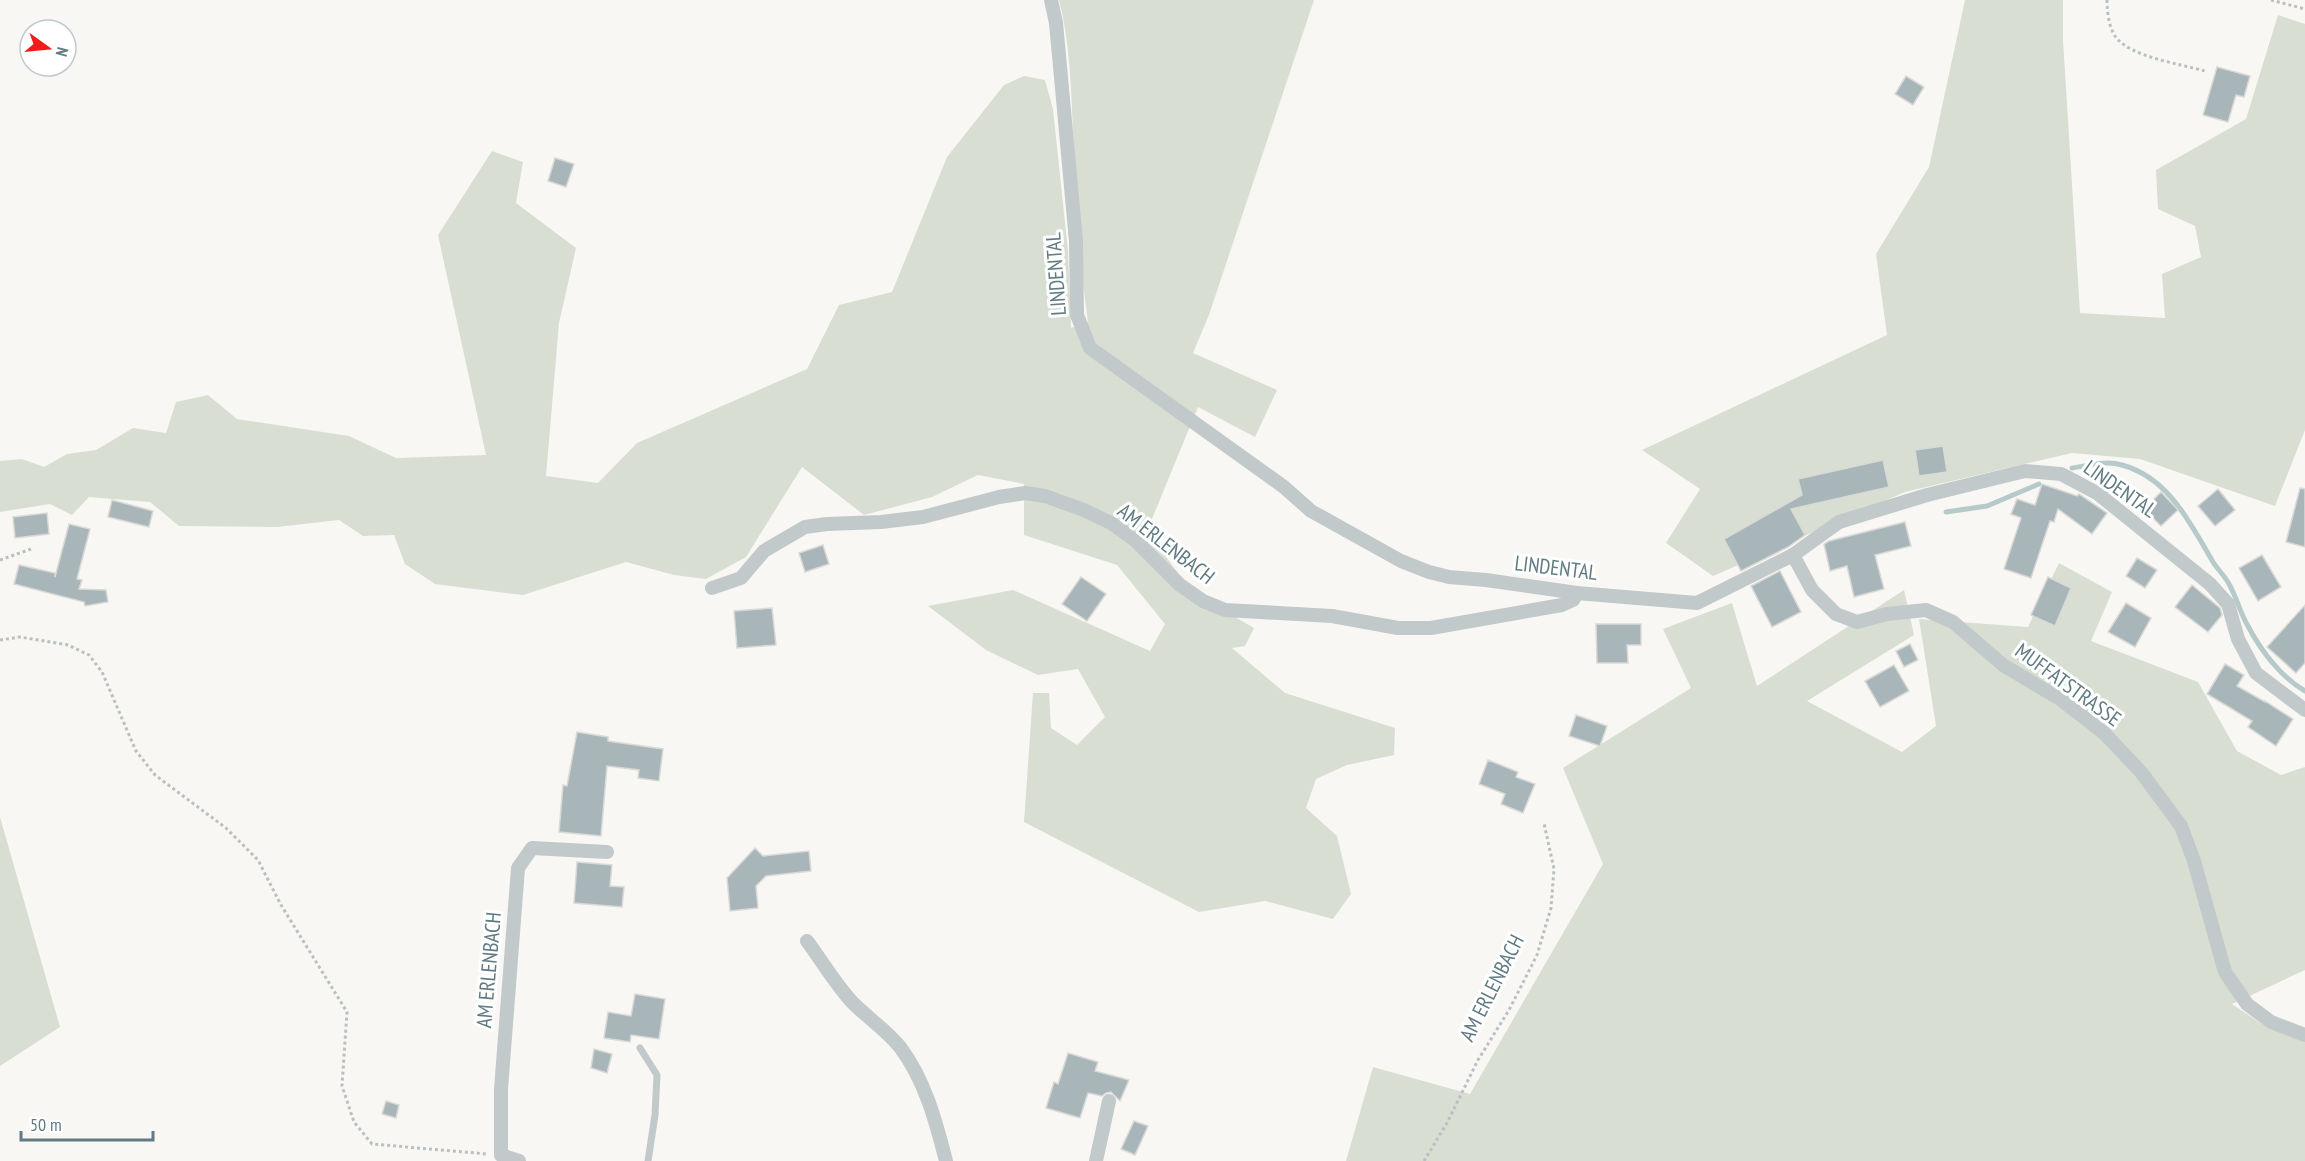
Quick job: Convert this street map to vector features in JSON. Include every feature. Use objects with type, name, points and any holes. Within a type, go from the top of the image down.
[{"type":"street","name":"LINDENTAL","points":[[1051,0],[1056,23],[1076,241],[1077,315],[1090,348],[1284,486],[1311,512],[1401,561],[1449,577],[1577,593],[1697,603],[1793,555],[1839,522],[1927,495],[2025,471],[2061,474],[2097,493],[2210,584],[2228,604],[2238,639],[2256,674],[2305,710]]},
{"type":"street","name":"AM ERLENBACH","points":[[712,588],[741,578],[764,551],[805,527],[923,517],[999,497],[1025,493],[1045,496],[1084,510],[1111,523],[1135,540],[1180,585],[1203,601],[1225,610],[1332,616],[1398,628],[1431,628],[1562,605],[1573,600],[1577,593]]},
{"type":"street","name":"MUFFATSTRASSE","points":[[1793,555],[1812,590],[1836,614],[1857,622],[1887,614],[1926,610],[1953,622],[2003,665],[2060,699],[2104,733],[2141,772],[2181,826],[2194,861],[2225,972],[2247,1004],[2271,1022],[2305,1035]]},
{"type":"street","name":"AM ERLENBACH","points":[[501,1155],[501,1089],[518,868],[532,848],[607,852]]},
{"type":"street","points":[[807,941],[852,1002],[877,1023],[900,1048],[921,1082],[937,1126],[946,1161]]},
{"type":"street","points":[[1096,1161],[1109,1101]]},
{"type":"street","points":[[501,1155],[519,1161]]},
{"type":"lane","points":[[640,1048],[657,1075],[655,1114],[648,1161]]},
{"type":"path","points":[[2107,0],[2107,11],[2115,36],[2133,51],[2205,71]]},
{"type":"path","points":[[2271,0],[2305,9]]},
{"type":"path","points":[[0,560],[31,549]]},
{"type":"path","points":[[0,640],[20,637],[68,645],[89,655],[102,672],[135,751],[156,775],[226,828],[258,860],[281,905],[346,1012],[342,1086],[354,1122],[372,1144],[501,1155]]},
{"type":"path","name":"AM ERLENBACH","points":[[1424,1161],[1447,1123],[1478,1060],[1509,1010],[1537,955],[1551,908],[1554,869],[1544,823]]},
{"type":"shaded area","points":[[1059,0],[1314,0],[1209,315],[1193,353],[1277,390],[1255,437],[1198,407],[1147,531],[1192,592],[1254,628],[1245,646],[1232,648],[1285,693],[1395,728],[1394,755],[1347,765],[1316,779],[1306,808],[1337,836],[1351,894],[1333,919],[1265,901],[1199,912],[1024,822],[1033,693],[1049,693],[1051,728],[1077,745],[1105,717],[1078,669],[1038,675],[986,650],[928,606],[1013,590],[1150,651],[1165,624],[1117,565],[1024,535],[1024,484],[978,475],[932,497],[864,515],[802,467],[746,557],[706,579],[674,575],[626,562],[523,595],[435,584],[405,564],[394,535],[363,536],[339,520],[277,527],[179,526],[150,502],[89,497],[72,515],[50,504],[0,512],[0,461],[22,459],[44,467],[67,454],[96,450],[133,428],[166,433],[176,402],[208,395],[237,419],[349,436],[396,458],[486,455],[438,235],[492,151],[523,162],[516,203],[576,248],[559,323],[546,476],[598,483],[637,443],[807,369],[839,305],[892,292],[947,157],[1004,85],[1024,76],[1045,80],[1053,109],[1068,251],[1071,328],[1088,322],[1080,251],[1069,65],[1066,32]]},
{"type":"shaded area","points":[[1965,0],[2063,0],[2063,40],[2080,313],[2165,318],[2162,274],[2201,257],[2195,226],[2158,209],[2156,170],[2246,119],[2278,15],[2305,24],[2305,430],[2275,506],[2140,459],[2072,453],[1905,492],[1713,576],[1666,543],[1700,489],[1642,450],[1887,335],[1876,254],[1929,167]]},
{"type":"shaded area","points":[[2059,563],[2112,592],[2091,641],[2198,682],[2237,751],[2281,775],[2305,767],[2305,970],[2232,1004],[2268,1028],[2305,1040],[2305,1161],[1346,1161],[1373,1067],[1470,1094],[1603,864],[1563,768],[1691,688],[1663,629],[1732,603],[1757,686],[1904,590],[1914,635],[1807,701],[1902,752],[1936,726],[1919,619],[2028,627]]},
{"type":"shaded area","points":[[0,817],[60,1027],[0,1066]]},
{"type":"building","points":[[2217,67],[2250,76],[2244,97],[2236,95],[2228,122],[2203,115]]},
{"type":"building","points":[[1906,76],[1924,87],[1913,105],[1895,94]]},
{"type":"building","points":[[555,158],[574,164],[566,187],[548,181]]},
{"type":"building","points":[[1943,446],[1947,472],[1919,476],[1915,450]]},
{"type":"building","points":[[1883,460],[1889,487],[1791,509],[1805,535],[1788,547],[1741,571],[1724,539],[1802,495],[1798,479]]},
{"type":"building","points":[[2042,484],[2077,496],[2079,494],[2107,513],[2092,534],[2058,509],[2054,522],[2050,521],[2031,578],[2004,569],[2021,518],[2011,514],[2017,499],[2035,505]]},
{"type":"building","points":[[2300,488],[2305,489],[2305,547],[2286,542]]},
{"type":"building","points":[[2218,489],[2235,510],[2215,526],[2198,506]]},
{"type":"building","points":[[2161,492],[2178,510],[2161,526],[2144,509]]},
{"type":"building","points":[[112,500],[153,511],[149,527],[108,517]]},
{"type":"building","points":[[47,513],[49,534],[15,538],[13,517]]},
{"type":"building","points":[[1905,522],[1911,546],[1875,555],[1884,589],[1854,597],[1847,566],[1830,571],[1824,544]]},
{"type":"building","points":[[69,524],[90,529],[77,579],[82,580],[79,589],[106,590],[108,602],[85,606],[84,602],[14,584],[19,565],[55,573],[55,577]]},
{"type":"building","points":[[823,545],[829,564],[805,572],[799,553]]},
{"type":"building","points":[[2262,555],[2281,587],[2258,601],[2239,568]]},
{"type":"building","points":[[2137,558],[2157,570],[2145,588],[2126,576]]},
{"type":"building","points":[[1780,571],[1801,612],[1772,627],[1751,586]]},
{"type":"building","points":[[1081,577],[1106,594],[1087,621],[1062,604]]},
{"type":"building","points":[[2048,577],[2071,588],[2055,626],[2031,615]]},
{"type":"building","points":[[2192,585],[2220,608],[2222,615],[2208,632],[2175,607]]},
{"type":"building","points":[[2126,603],[2151,618],[2135,647],[2108,632]]},
{"type":"building","points":[[2305,605],[2305,663],[2296,673],[2267,647]]},
{"type":"building","points":[[772,608],[776,645],[737,648],[734,611]]},
{"type":"building","points":[[1596,624],[1641,624],[1641,645],[1627,645],[1628,663],[1597,663]]},
{"type":"building","points":[[1910,644],[1918,660],[1904,667],[1896,651]]},
{"type":"building","points":[[2225,664],[2244,675],[2237,686],[2293,719],[2276,746],[2248,727],[2252,721],[2207,694]]},
{"type":"building","points":[[1894,665],[1909,691],[1880,707],[1865,681]]},
{"type":"building","points":[[1576,715],[1607,726],[1600,746],[1569,736]]},
{"type":"building","points":[[577,732],[608,737],[608,741],[663,749],[659,781],[638,778],[639,770],[607,766],[601,836],[559,832],[563,785],[567,786]]},
{"type":"building","points":[[1488,760],[1518,772],[1516,777],[1535,784],[1523,813],[1501,804],[1505,794],[1479,784]]},
{"type":"building","points":[[755,848],[763,856],[809,851],[811,871],[766,876],[756,886],[758,908],[730,911],[727,878]]},
{"type":"building","points":[[577,862],[612,865],[610,886],[624,887],[622,907],[574,903]]},
{"type":"building","points":[[635,994],[665,999],[659,1039],[631,1035],[630,1042],[604,1038],[608,1012],[631,1016]]},
{"type":"building","points":[[594,1049],[612,1054],[607,1073],[591,1068]]},
{"type":"building","points":[[1068,1053],[1098,1062],[1095,1071],[1129,1080],[1120,1101],[1111,1092],[1102,1096],[1088,1093],[1080,1118],[1046,1108],[1054,1082],[1058,1084]]},
{"type":"building","points":[[386,1101],[399,1105],[396,1118],[382,1114]]},
{"type":"building","points":[[1134,1121],[1148,1126],[1135,1155],[1121,1149]]},
{"type":"waterway","points":[[2072,468],[2103,463],[2122,465],[2153,480],[2165,491],[2177,504],[2227,581],[2259,645],[2272,663],[2305,691]]},
{"type":"waterway","points":[[1946,512],[1987,506],[2039,484]]}]
